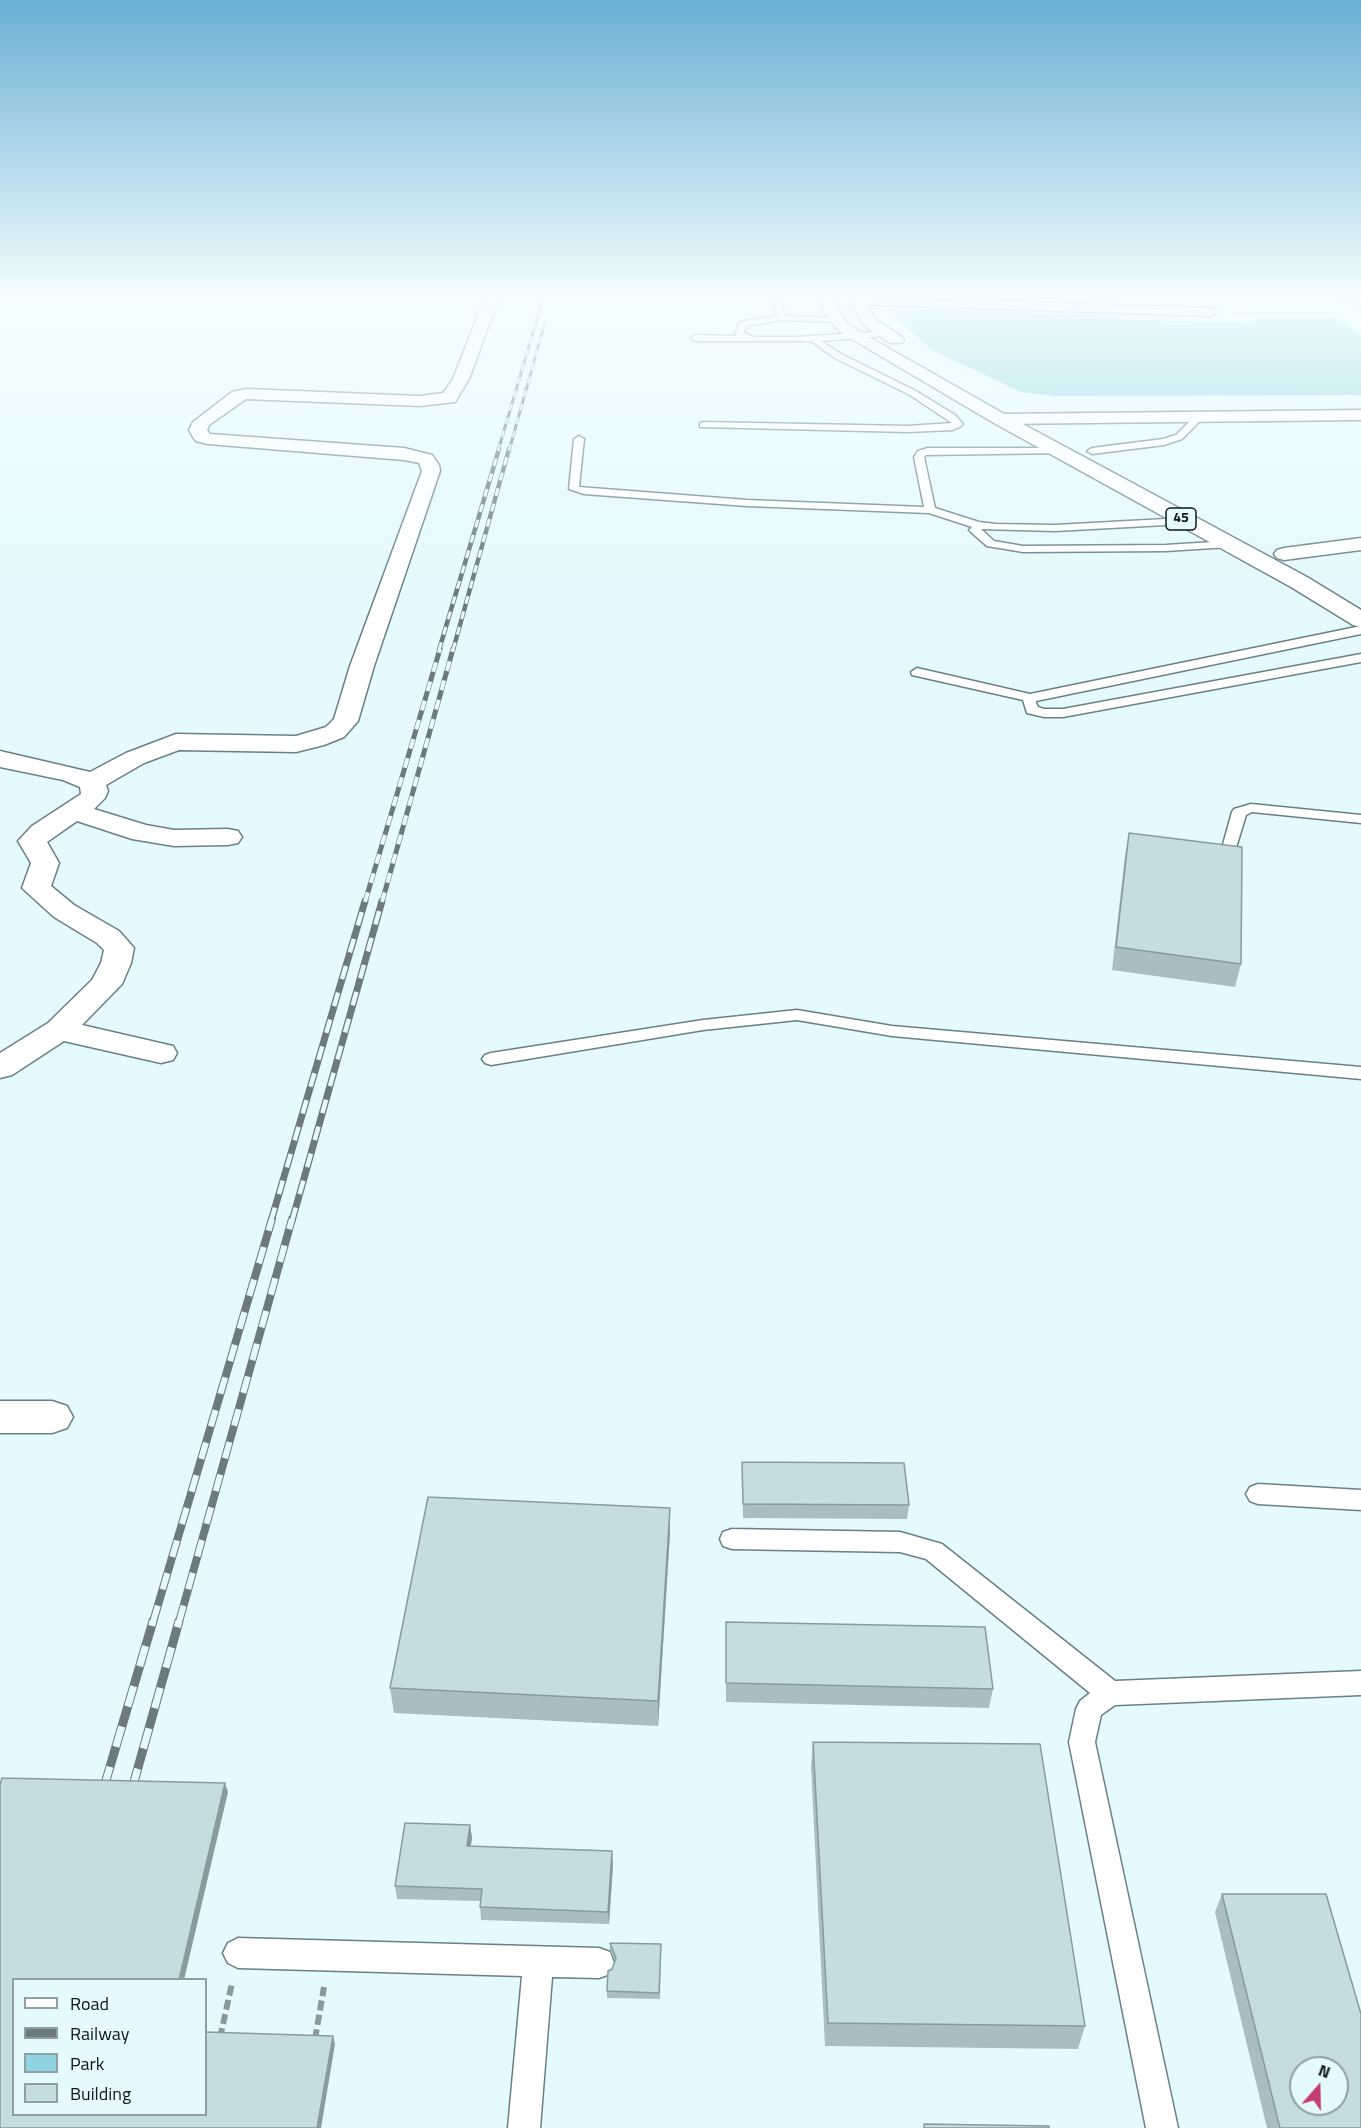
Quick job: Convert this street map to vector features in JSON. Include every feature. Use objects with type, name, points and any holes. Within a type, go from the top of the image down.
[{"type":"main road","points":[[0,759],[70,774],[92,782],[135,758],[176,742],[296,744],[336,732],[346,721],[366,655],[432,471],[430,465],[425,459],[404,454],[208,439],[202,437],[198,430],[202,422],[246,394],[420,401],[449,398],[453,391]]},
{"type":"main road","name":"45","points":[[966,391],[1003,410],[1059,451],[1229,544],[1361,620]]},
{"type":"main road","points":[[1003,410],[1033,417],[1361,415]]},
{"type":"main road","name":"45","points":[[1033,417],[1361,598]]},
{"type":"main road","points":[[1284,554],[1361,544]]},
{"type":"main road","points":[[1331,547],[1361,555]]},
{"type":"main road","points":[[0,1068],[59,1030],[106,984],[116,963],[119,948],[108,937],[64,911],[36,888],[45,863],[32,841],[42,831],[92,798],[95,791],[92,782]]},
{"type":"main road","points":[[74,811],[142,833],[174,838],[228,837]]},
{"type":"main road","points":[[59,1030],[161,1053]]},
{"type":"main road","points":[[0,1417],[52,1417]]},
{"type":"lane","points":[[703,424],[908,429],[953,427],[958,424],[952,417],[910,391]]},
{"type":"lane","points":[[1092,451],[1164,442],[1179,437],[1200,416]]},
{"type":"lane","points":[[579,439],[574,489],[584,491],[747,503],[930,510],[978,525],[1055,528],[1184,521]]},
{"type":"lane","points":[[930,510],[920,457],[922,453],[927,451],[1059,451]]},
{"type":"lane","points":[[978,525],[975,530],[991,544],[1023,549],[1166,548],[1229,544]]},
{"type":"lane","points":[[917,672],[1030,698],[1361,630]]},
{"type":"lane","points":[[1030,698],[1029,703],[1032,710],[1044,713],[1064,712],[1361,658]]},
{"type":"lane","points":[[1230,848],[1239,812],[1251,808],[1361,819]]},
{"type":"lane","points":[[491,1059],[703,1025],[796,1015],[892,1031],[1361,1072]]},
{"type":"lane","points":[[1258,1494],[1361,1500]]},
{"type":"lane","points":[[732,1539],[900,1542],[933,1551],[1110,1693]]},
{"type":"lane","points":[[1162,2128],[1082,1742],[1089,1709],[1110,1693],[1361,1683]]},
{"type":"lane","points":[[238,1953],[599,1963]]},
{"type":"lane","points":[[524,2128],[538,1962]]},
{"type":"path","points":[[218,2047],[238,1953]]},
{"type":"path","points":[[313,2048],[329,1955]]},
{"type":"green space","points":[[1361,391],[1361,395],[1055,396],[1021,392]]},
{"type":"building","points":[[1129,833],[1242,847],[1241,964],[1116,947]]},
{"type":"building","points":[[742,1462],[904,1463],[909,1505],[743,1504]]},
{"type":"building","points":[[428,1497],[670,1508],[658,1701],[390,1688]]},
{"type":"building","points":[[726,1622],[985,1627],[993,1689],[726,1683]]},
{"type":"building","points":[[813,1742],[1040,1744],[1085,2026],[828,2023]]},
{"type":"building","points":[[2,1778],[225,1783],[179,1978],[12,1978],[12,2116],[207,2116],[207,2032],[333,2036],[317,2128],[0,2128],[0,1785]]},
{"type":"building","points":[[405,1823],[470,1825],[467,1846],[612,1851],[608,1912],[480,1907],[482,1889],[395,1886]]},
{"type":"building","points":[[1222,1894],[1326,1894],[1361,2014],[1361,2128],[1280,2128]]},
{"type":"building","points":[[610,1943],[661,1944],[659,1993],[607,1991],[608,1971],[612,1969],[616,1958]]},
{"type":"building","points":[[924,2124],[1049,2126],[1049,2128],[924,2128]]},
{"type":"railway","points":[[498,451],[516,391]]},
{"type":"railway","points":[[509,451],[526,391]]},
{"type":"railway","points":[[439,650],[499,449]]},
{"type":"railway","points":[[453,650],[509,449]]},
{"type":"railway","points":[[365,902],[440,649]]},
{"type":"railway","points":[[382,902],[453,649]]},
{"type":"railway","points":[[271,1221],[365,901]]},
{"type":"railway","points":[[292,1221],[382,901]]},
{"type":"railway","points":[[153,1622],[272,1219]]},
{"type":"railway","points":[[179,1622],[292,1219]]},
{"type":"railway","points":[[104,1787],[153,1621]]},
{"type":"railway","points":[[132,1789],[179,1621]]}]
